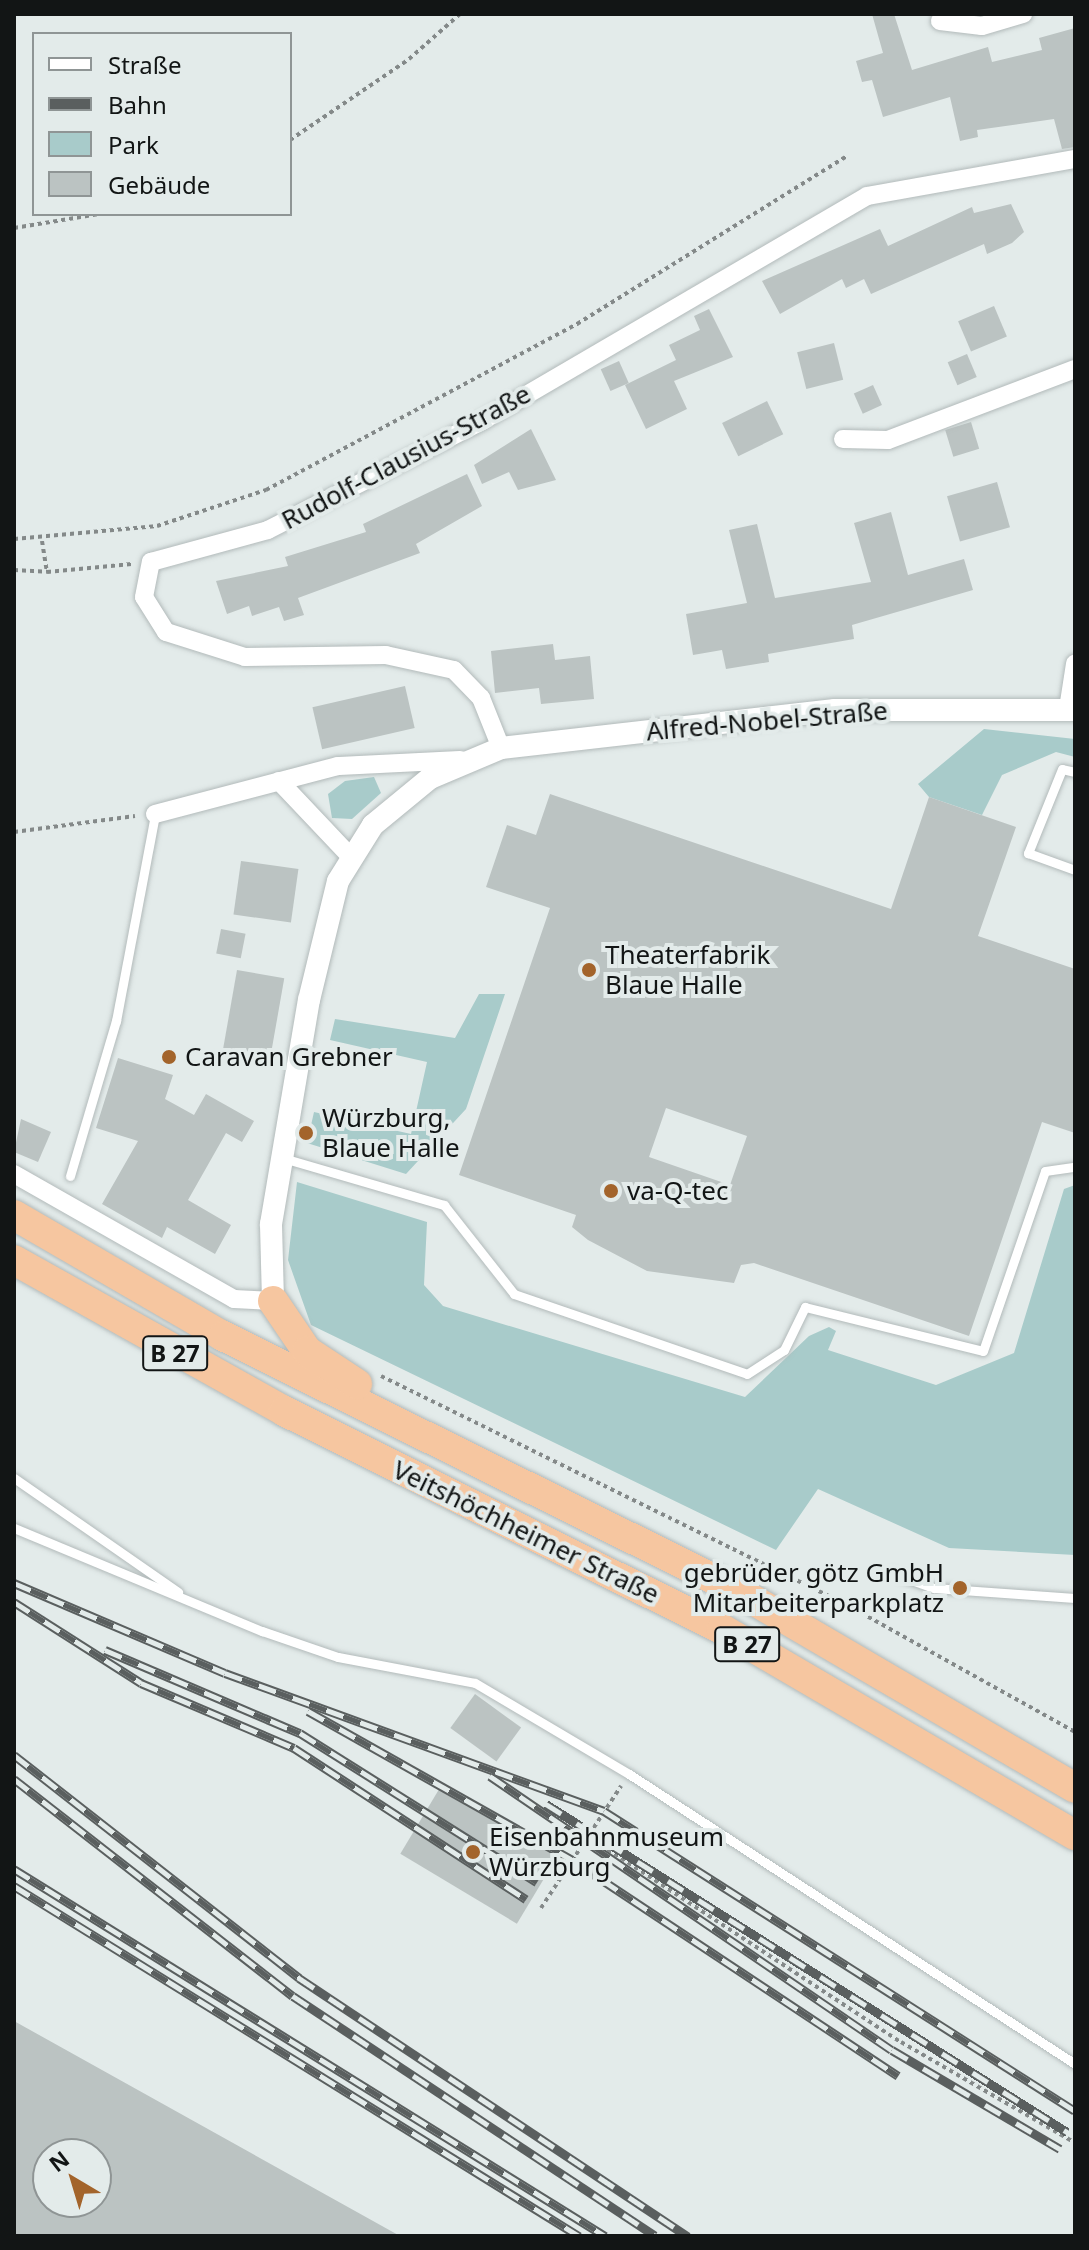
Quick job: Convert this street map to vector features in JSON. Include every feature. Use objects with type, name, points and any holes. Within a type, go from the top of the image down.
[{"type":"highway","name":"Veitshöchheimer Straße","points":[[14,1215],[223,1336],[738,1591],[1075,1788]]},
{"type":"highway","name":"Veitshöchheimer Straße","points":[[14,1260],[340,1439],[722,1629],[1075,1835]]},
{"type":"highway","points":[[273,1301],[307,1351],[408,1409],[419,1435]]},
{"type":"street","points":[[940,21],[982,26],[1023,14]]},
{"type":"street","name":"Rudolf-Clausius-Straße","points":[[151,562],[268,530],[456,435],[867,196],[1075,159]]},
{"type":"street","points":[[843,439],[888,440],[1075,369]]},
{"type":"street","points":[[151,562],[144,597],[166,632],[245,657],[386,655],[454,670],[481,698],[501,748]]},
{"type":"street","points":[[1071,709],[1075,664]]},
{"type":"street","name":"Alfred-Nobel-Straße","points":[[155,814],[338,766],[461,760],[501,748],[835,710],[1071,709]]},
{"type":"street","name":"Alfred-Nobel-Straße","points":[[273,1301],[267,1259],[282,1158],[309,1000],[349,855],[373,825],[461,760]]},
{"type":"street","points":[[279,781],[349,855]]},
{"type":"street","points":[[14,1174],[234,1299],[273,1301]]},
{"type":"lane","points":[[1075,772],[1062,769],[1028,853],[1075,870]]},
{"type":"lane","points":[[70,1176],[116,1021],[155,814]]},
{"type":"lane","points":[[282,1158],[444,1205],[514,1294],[747,1374],[784,1350],[805,1307],[983,1351],[1045,1171],[1075,1167]]},
{"type":"lane","points":[[14,1478],[187,1599]]},
{"type":"lane","points":[[14,1528],[338,1657],[475,1683],[629,1774],[1075,2064]]},
{"type":"lane","points":[[892,1573],[934,1588],[1075,1598]]},
{"type":"path","points":[[292,139],[409,59],[460,14]]},
{"type":"path","points":[[14,539],[42,541],[157,526],[266,490],[577,324],[847,156]]},
{"type":"path","points":[[14,228],[87,216]]},
{"type":"path","points":[[42,541],[47,572]]},
{"type":"path","points":[[14,570],[47,572],[151,562]]},
{"type":"path","points":[[14,832],[155,814]]},
{"type":"path","points":[[498,1431],[847,1605],[1075,1732]]},
{"type":"path","points":[[541,1908],[629,1774]]},
{"type":"path","points":[[588,1836],[901,2042],[1075,2143]]},
{"type":"green space","points":[[984,729],[1075,739],[1075,757],[1056,752],[1002,775],[982,815],[929,797],[918,784]]},
{"type":"green space","points":[[374,777],[381,793],[352,819],[332,818],[328,794],[345,781]]},
{"type":"green space","points":[[479,994],[505,994],[466,1109],[406,1174],[307,1143],[314,1112],[411,1134],[427,1062],[330,1040],[335,1019],[455,1038]]},
{"type":"green space","points":[[297,1182],[427,1222],[424,1285],[443,1306],[745,1397],[809,1336],[829,1327],[836,1331],[828,1350],[936,1385],[1014,1353],[1064,1189],[1075,1185],[1075,1555],[949,1548],[818,1489],[776,1550],[311,1325],[288,1260]]},
{"type":"building","points":[[872,14],[894,14],[912,70],[988,47],[992,62],[1042,50],[1039,38],[1075,28],[1075,147],[1062,149],[1054,119],[977,130],[978,137],[960,141],[950,97],[883,117],[872,80],[862,82],[856,61],[883,53]]},
{"type":"building","points":[[1011,204],[1024,232],[1012,243],[987,254],[984,244],[871,294],[864,279],[846,288],[842,279],[780,314],[762,281],[880,229],[888,246],[972,207],[974,213]]},
{"type":"building","points":[[994,306],[1007,336],[971,352],[958,321]]},
{"type":"building","points":[[709,309],[733,357],[674,381],[687,409],[646,429],[625,385],[676,360],[669,345],[700,330],[694,316]]},
{"type":"building","points":[[834,343],[843,380],[806,389],[797,352]]},
{"type":"building","points":[[967,354],[977,377],[957,385],[948,362]]},
{"type":"building","points":[[619,361],[629,383],[610,391],[601,369]]},
{"type":"building","points":[[873,385],[882,405],[863,414],[854,394]]},
{"type":"building","points":[[767,401],[783,434],[738,456],[722,423]]},
{"type":"building","points":[[971,422],[979,449],[953,457],[945,430]]},
{"type":"building","points":[[531,429],[556,480],[518,490],[509,472],[482,484],[474,465]]},
{"type":"building","points":[[467,474],[482,506],[416,544],[420,553],[298,598],[304,615],[284,621],[279,607],[252,616],[249,606],[227,614],[216,581],[288,566],[285,557],[366,532],[363,524]]},
{"type":"building","points":[[997,482],[1010,527],[960,542],[947,496]]},
{"type":"building","points":[[891,512],[908,575],[964,559],[973,590],[852,625],[854,639],[768,654],[769,662],[726,669],[722,650],[693,655],[686,614],[747,603],[729,530],[757,524],[775,598],[871,582],[854,523]]},
{"type":"building","points":[[553,644],[555,660],[590,656],[594,699],[541,704],[539,688],[495,693],[491,651]]},
{"type":"building","points":[[405,686],[415,728],[322,749],[312,707]]},
{"type":"building","points":[[550,794],[891,909],[929,797],[1016,827],[978,936],[1075,969],[1075,1133],[1042,1122],[969,1336],[754,1263],[741,1265],[734,1283],[647,1271],[588,1240],[572,1227],[576,1215],[459,1175],[550,908],[486,887],[507,825],[536,835]],"holes":[[[666,1108],[747,1136],[730,1185],[649,1157]]]},
{"type":"building","points":[[241,861],[298,869],[291,923],[233,914]]},
{"type":"building","points":[[221,929],[246,934],[241,958],[216,954]]},
{"type":"building","points":[[237,970],[284,978],[270,1057],[223,1049]]},
{"type":"building","points":[[118,1058],[173,1075],[165,1099],[194,1115],[206,1094],[254,1121],[242,1142],[226,1133],[188,1200],[231,1225],[215,1254],[167,1227],[162,1238],[102,1204],[138,1141],[96,1128]]},
{"type":"building","points":[[21,1119],[51,1132],[38,1162],[14,1152]]},
{"type":"building","points":[[475,1694],[521,1728],[496,1761],[450,1728]]},
{"type":"building","name":"Eisenbahnmuseum Würzburg","points":[[441,1786],[558,1856],[517,1924],[400,1854]]},
{"type":"building","points":[[14,2021],[400,2236],[14,2236]]},
{"type":"railway","points":[[14,1583],[225,1673],[604,1811],[1075,2111]]},
{"type":"railway","points":[[14,1602],[141,1683],[294,1748],[526,1899]]},
{"type":"railway","points":[[105,1650],[300,1733],[537,1882]]},
{"type":"railway","points":[[308,1711],[572,1860],[898,2076]]},
{"type":"railway","points":[[14,1755],[299,1978],[688,2236]]},
{"type":"railway","points":[[490,1776],[892,2050],[1060,2149]]},
{"type":"railway","points":[[14,1779],[293,1996],[655,2236]]},
{"type":"railway","points":[[546,1804],[1067,2132]]},
{"type":"railway","points":[[14,1869],[605,2236]]},
{"type":"railway","points":[[14,1886],[579,2236]]},
{"type":"place","name":"Theaterfabrik Blaue Halle","points":[[589,970]]},
{"type":"place","name":"Caravan Grebner","points":[[169,1057]]},
{"type":"place","name":"Würzburg, Blaue Halle","points":[[306,1133]]},
{"type":"place","name":"va-Q-tec","points":[[611,1191]]},
{"type":"place","name":"gebrüder götz GmbH Mitarbeiterparkplatz","points":[[960,1588]]},
{"type":"place","name":"Eisenbahnmuseum Würzburg","points":[[473,1852]]}]
